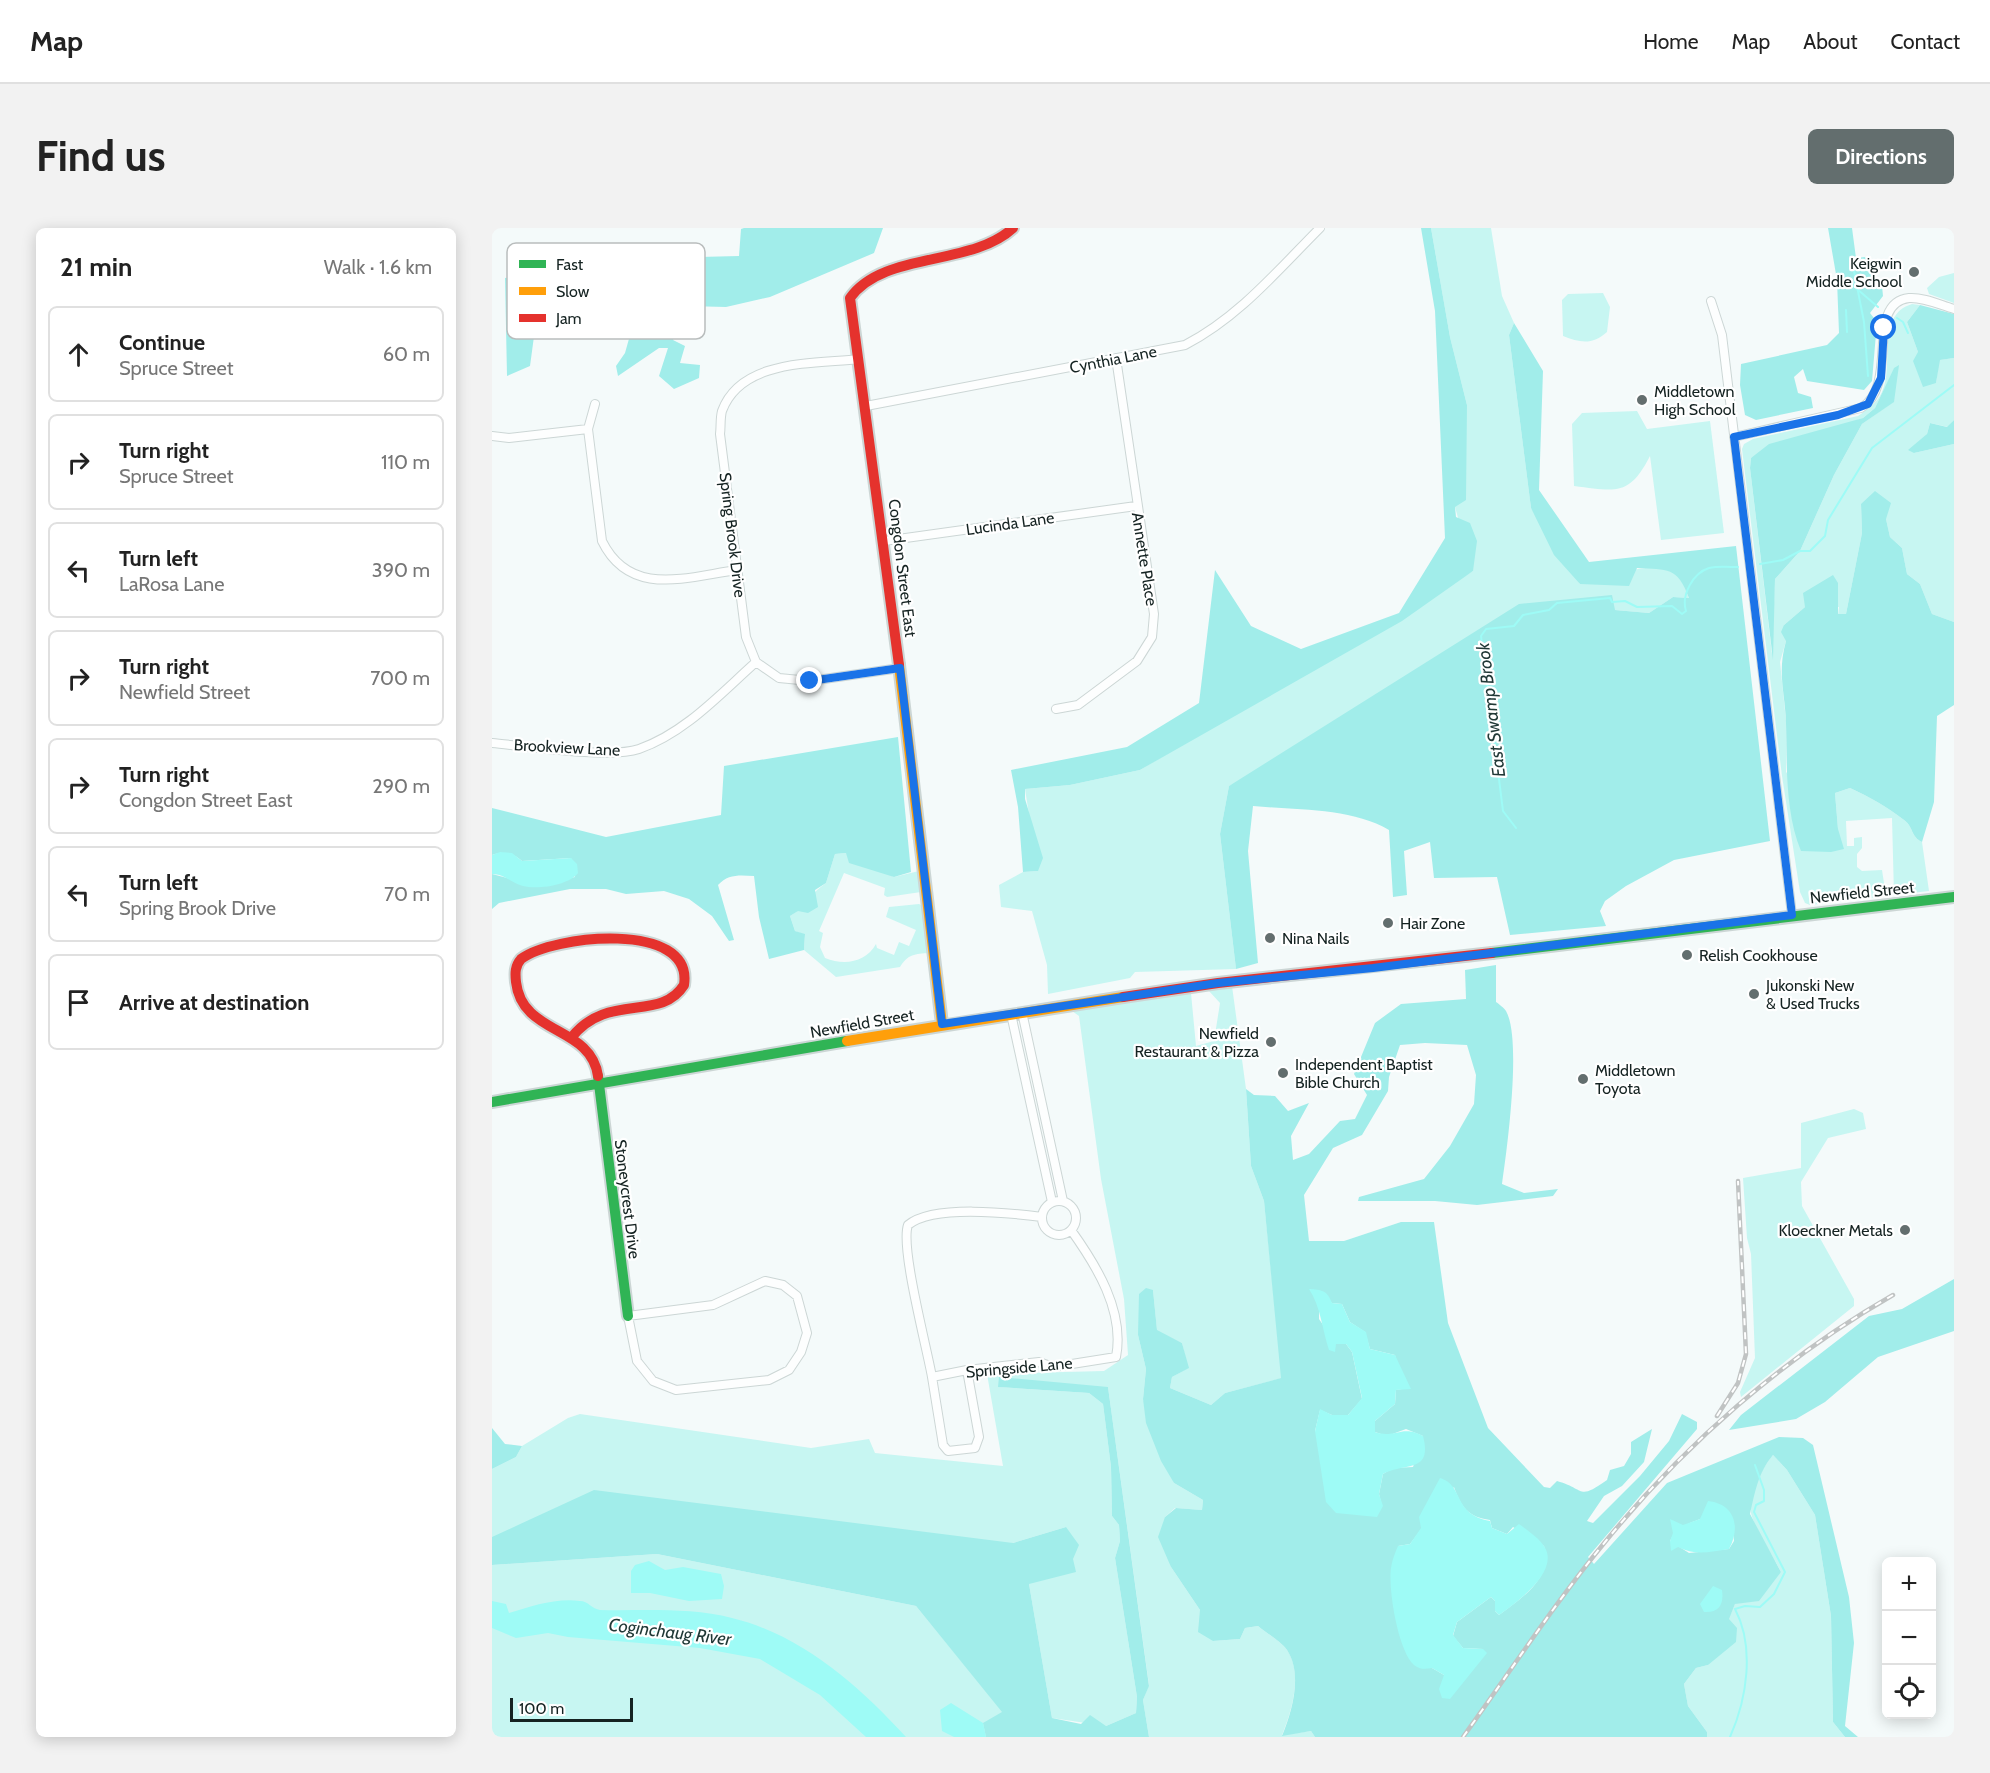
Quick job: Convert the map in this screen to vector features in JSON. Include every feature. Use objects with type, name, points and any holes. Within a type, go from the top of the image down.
[{"type":"street","name":"Congdon Street East","points":[[942,1024],[884,541],[850,298],[858,285],[923,261],[978,248],[994,242],[1013,228]]},
{"type":"street","name":"Cynthia Lane","points":[[866,406],[1185,345],[1212,331],[1241,308],[1320,228]]},
{"type":"street","points":[[1734,437],[1861,408],[1873,397],[1880,384],[1884,328],[1896,304],[1911,298],[1954,309]]},
{"type":"street","points":[[1711,301],[1722,335],[1792,915]]},
{"type":"street","name":"Annette Place","points":[[1056,709],[1078,705],[1137,661],[1152,637],[1154,614],[1136,506],[1116,358]]},
{"type":"street","name":"Spring Brook Drive","points":[[756,662],[746,637],[720,434],[722,412],[738,390],[758,374],[783,368],[859,359]]},
{"type":"street","points":[[595,404],[588,429],[602,540],[610,556],[639,578],[660,580],[737,570]]},
{"type":"street","points":[[492,436],[509,438],[588,429]]},
{"type":"street","name":"Lucinda Lane","points":[[884,541],[1136,506]]},
{"type":"street","points":[[756,662],[779,678],[810,681],[900,668]]},
{"type":"street","name":"Brookview Lane","points":[[492,743],[607,752],[637,750],[679,729],[756,662]]},
{"type":"street","name":"Newfield Street","points":[[492,1102],[942,1024],[1227,982],[1373,968],[1954,897]]},
{"type":"street","name":"Stoneycrest Drive","points":[[571,1038],[579,1024],[597,1013],[667,1003],[677,997],[686,980],[684,966],[678,957],[647,942],[619,938],[562,944],[527,954],[519,960],[515,970],[514,984],[519,999],[537,1021],[587,1048],[592,1056],[599,1084],[628,1316],[637,1360],[653,1381],[676,1390],[770,1380],[789,1370],[801,1352],[807,1333],[797,1296],[783,1285],[765,1281],[713,1305],[628,1316]]},
{"type":"street","points":[[1017,1013],[1052,1202]]},
{"type":"street","name":"Springside Lane","points":[[932,1377],[966,1370],[1039,1362],[1053,1367],[1116,1357],[1118,1345],[1111,1302],[1092,1260],[1071,1230],[1076,1214],[1072,1206],[1063,1201],[1017,1013]]},
{"type":"street","points":[[1063,1201],[1052,1202],[1045,1209],[1042,1217],[1044,1226],[1050,1232],[1063,1234],[1071,1230]]},
{"type":"street","points":[[966,1370],[979,1437],[975,1448],[948,1450],[943,1445],[932,1377],[907,1257],[905,1236],[908,1225],[922,1218],[970,1211],[1042,1217]]},
{"type":"shaded area","points":[[883,228],[874,253],[770,297],[726,307],[705,306],[705,257],[739,256],[741,229]]},
{"type":"shaded area","points":[[1421,228],[1431,228],[1450,337],[1467,405],[1466,500],[1455,507],[1456,517],[1470,523],[1477,541],[1473,571],[1402,621],[1140,770],[1070,785],[1025,789],[1025,799],[1043,858],[1038,871],[1023,872],[1018,807],[1011,770],[1127,747],[1199,703],[1215,570],[1251,626],[1301,649],[1399,613],[1445,538],[1435,311]]},
{"type":"shaded area","points":[[1431,228],[1491,228],[1502,296],[1514,323],[1509,335],[1531,508],[1580,584],[1627,571],[1663,568],[1678,576],[1689,598],[1673,597],[1649,613],[1615,610],[1229,786],[1220,834],[1236,969],[1135,972],[1130,978],[1048,994],[1047,965],[1032,911],[1001,907],[999,885],[1023,872],[1038,871],[1025,789],[1070,785],[1140,770],[1473,571],[1455,507],[1467,405],[1450,337]]},
{"type":"shaded area","points":[[1828,228],[1852,228],[1856,258],[1865,257],[1882,286],[1883,296],[1870,313],[1877,322],[1872,381],[1864,390],[1807,381],[1803,369],[1794,377],[1798,393],[1811,397],[1813,408],[1756,420],[1745,415],[1740,385],[1741,364],[1827,345],[1839,333],[1837,280]]},
{"type":"shaded area","points":[[1954,273],[1954,303],[1929,294],[1927,288],[1939,277]]},
{"type":"shaded area","points":[[505,278],[507,278],[507,339],[534,339],[530,366],[507,376]]},
{"type":"shaded area","points":[[1603,293],[1610,307],[1607,332],[1591,341],[1575,340],[1563,336],[1562,300],[1568,294]]},
{"type":"shaded area","points":[[1912,304],[1920,305],[1907,322],[1918,352],[1936,383],[1939,360],[1954,358],[1954,420],[1948,427],[1930,423],[1927,434],[1914,453],[1954,444],[1954,622],[1932,614],[1920,584],[1907,574],[1902,548],[1890,537],[1886,519],[1861,504],[1862,533],[1846,614],[1838,615],[1839,607],[1805,607],[1784,625],[1786,641],[1780,662],[1786,721],[1786,772],[1838,829],[1835,793],[1850,788],[1878,802],[1904,820],[1918,840],[1922,842],[1929,891],[1894,895],[1892,818],[1846,821],[1847,846],[1854,846],[1854,838],[1862,837],[1862,848],[1857,854],[1857,867],[1862,871],[1882,870],[1886,896],[1810,905],[1805,903],[1800,892],[1782,776],[1742,449],[1744,444],[1753,439],[1858,416],[1872,406],[1880,396],[1886,381],[1890,330],[1901,310]],"holes":[[[1898,366],[1893,402],[1862,424],[1834,475],[1800,551],[1775,579],[1772,654],[1750,468],[1751,458],[1863,418],[1875,408],[1894,369]]]},
{"type":"shaded area","points":[[1920,305],[1954,314],[1954,358],[1940,360],[1936,383],[1923,387],[1913,361],[1918,352],[1907,322]]},
{"type":"shaded area","points":[[1514,323],[1543,371],[1539,490],[1589,562],[1736,546],[1770,841],[1674,860],[1626,886],[1605,901],[1600,911],[1606,926],[1510,935],[1497,877],[1434,878],[1430,842],[1404,851],[1407,895],[1393,897],[1389,830],[1374,823],[1341,814],[1253,806],[1248,851],[1258,963],[1236,969],[1220,834],[1229,786],[1519,604],[1612,595],[1615,610],[1649,613],[1673,597],[1689,598],[1680,580],[1664,570],[1637,568],[1629,586],[1580,584],[1554,555],[1531,508],[1509,335]]},
{"type":"shaded area","points":[[629,339],[673,339],[685,346],[680,363],[700,365],[699,378],[674,389],[659,376],[668,348],[659,348],[618,376],[616,366],[625,353]]},
{"type":"shaded area","points":[[1899,365],[1894,402],[1862,424],[1834,475],[1800,551],[1775,579],[1773,660],[1750,468],[1751,458],[1769,444],[1863,418],[1875,408],[1894,368]]},
{"type":"shaded area","points":[[1637,411],[1647,429],[1710,421],[1724,533],[1661,540],[1650,456],[1635,479],[1628,485],[1611,490],[1574,486],[1572,424],[1582,413]]},
{"type":"shaded area","points":[[1954,420],[1954,444],[1914,453],[1908,450],[1927,434],[1930,423],[1947,427]]},
{"type":"shaded area","points":[[1875,491],[1891,503],[1886,519],[1890,537],[1902,548],[1907,574],[1920,584],[1932,614],[1954,622],[1954,705],[1937,716],[1934,802],[1922,842],[1918,840],[1904,820],[1850,788],[1835,793],[1838,829],[1844,849],[1831,852],[1801,851],[1789,804],[1782,673],[1786,641],[1781,632],[1784,625],[1805,607],[1803,593],[1833,575],[1838,583],[1838,614],[1846,614],[1862,533],[1861,504]]},
{"type":"shaded area","points":[[898,737],[911,872],[894,877],[849,863],[846,853],[835,854],[826,883],[815,890],[818,907],[808,913],[798,911],[790,916],[795,931],[805,934],[804,950],[769,959],[759,917],[754,876],[730,877],[718,885],[734,940],[729,941],[712,916],[689,899],[664,891],[626,894],[606,889],[570,889],[499,903],[492,909],[492,874],[538,886],[575,877],[571,858],[522,861],[508,854],[492,855],[492,808],[606,837],[721,815],[724,766]]},
{"type":"shaded area","points":[[846,853],[894,877],[919,871],[921,892],[887,897],[884,895],[885,888],[844,873],[819,931],[823,933],[820,947],[825,958],[840,962],[854,961],[867,955],[876,944],[877,948],[894,955],[899,942],[909,946],[916,930],[886,917],[889,907],[919,904],[923,906],[929,953],[912,955],[900,967],[836,977],[804,950],[805,935],[795,931],[790,916],[826,883],[835,854]]},
{"type":"shaded area","points":[[1496,965],[1496,1002],[1506,1011],[1511,1025],[1512,1095],[1502,1184],[1524,1193],[1558,1189],[1553,1196],[1477,1205],[1435,1201],[1358,1201],[1359,1197],[1424,1179],[1450,1146],[1474,1104],[1476,1075],[1467,1045],[1425,1043],[1400,1045],[1389,1077],[1388,1091],[1362,1135],[1333,1148],[1304,1195],[1309,1241],[1344,1241],[1401,1222],[1434,1222],[1448,1323],[1488,1428],[1544,1487],[1550,1488],[1557,1481],[1582,1491],[1591,1490],[1607,1480],[1610,1470],[1624,1466],[1631,1454],[1631,1442],[1652,1429],[1644,1462],[1622,1486],[1604,1496],[1587,1521],[1593,1523],[1640,1476],[1669,1441],[1682,1414],[1697,1422],[1697,1429],[1588,1557],[1594,1564],[1667,1483],[1779,1437],[1803,1438],[1813,1445],[1849,1597],[1854,1643],[1845,1726],[1858,1737],[1845,1737],[1833,1722],[1831,1616],[1815,1515],[1787,1470],[1773,1455],[1760,1476],[1750,1514],[1781,1572],[1759,1601],[1735,1604],[1729,1619],[1737,1628],[1736,1642],[1708,1665],[1696,1668],[1684,1684],[1688,1706],[1707,1732],[1707,1737],[1315,1737],[1311,1731],[1282,1736],[1292,1705],[1295,1681],[1292,1660],[1287,1650],[1258,1626],[1245,1628],[1240,1639],[1213,1641],[1198,1632],[1200,1610],[1171,1567],[1158,1537],[1165,1517],[1176,1508],[1202,1510],[1203,1500],[1174,1483],[1161,1461],[1146,1423],[1143,1399],[1146,1369],[1138,1335],[1139,1294],[1146,1288],[1153,1290],[1157,1330],[1182,1343],[1189,1368],[1172,1377],[1170,1388],[1211,1405],[1225,1393],[1281,1378],[1264,1201],[1251,1166],[1246,1089],[1254,1095],[1275,1096],[1288,1111],[1309,1103],[1291,1136],[1293,1160],[1309,1154],[1340,1121],[1355,1119],[1367,1095],[1354,1074],[1375,1023],[1401,1004],[1466,999],[1465,970]],"holes":[[[1310,1289],[1332,1303],[1342,1304],[1350,1322],[1365,1332],[1370,1349],[1395,1355],[1402,1389],[1396,1390],[1395,1404],[1375,1421],[1375,1432],[1387,1436],[1406,1429],[1423,1436],[1413,1467],[1393,1468],[1383,1474],[1379,1494],[1382,1506],[1315,1431],[1320,1410],[1332,1415],[1348,1415],[1362,1399],[1352,1352],[1346,1344],[1336,1344],[1319,1319],[1319,1304]],[[1454,1487],[1459,1500],[1471,1514],[1490,1520],[1492,1528],[1507,1534],[1513,1527],[1544,1546],[1546,1557],[1540,1577],[1517,1602],[1499,1615],[1495,1611],[1495,1601],[1491,1597],[1457,1622],[1453,1636],[1463,1648],[1483,1649],[1444,1675],[1432,1668],[1398,1546],[1410,1544]],[[1700,1519],[1733,1531],[1734,1541],[1729,1549],[1689,1553],[1670,1541],[1686,1525]]]},
{"type":"shaded area","points":[[1232,986],[1246,1089],[1251,1166],[1264,1201],[1282,1378],[1225,1393],[1211,1405],[1170,1388],[1172,1377],[1188,1368],[1182,1343],[1157,1331],[1153,1290],[1138,1335],[1146,1369],[1143,1399],[1174,1483],[1203,1500],[1202,1510],[1175,1508],[1165,1517],[1171,1567],[1200,1610],[1213,1641],[1240,1639],[1245,1628],[1258,1626],[1287,1650],[1292,1659],[1295,1681],[1292,1704],[1282,1735],[1311,1731],[1315,1737],[1149,1737],[1143,1700],[1149,1685],[1108,1387],[999,1387],[1089,1393],[1103,1404],[1111,1467],[1112,1516],[1119,1525],[1120,1541],[1115,1558],[1137,1697],[1136,1713],[1106,1726],[1052,1718],[1029,1584],[1066,1527],[1013,1543],[492,1537],[492,1469],[516,1457],[522,1446],[568,1418],[580,1414],[811,1448],[869,1439],[875,1453],[1003,1466],[987,1374],[1104,1371],[1128,1355],[1124,1299],[1101,1179],[1079,1016],[1072,1011],[1191,993],[1196,1046],[1214,1041],[1220,1003],[1209,991]]},
{"type":"shaded area","points":[[1854,1109],[1863,1113],[1866,1129],[1828,1138],[1801,1182],[1802,1206],[1854,1299],[1854,1306],[1741,1397],[1740,1392],[1755,1358],[1751,1254],[1747,1238],[1743,1178],[1801,1168],[1801,1123]]},
{"type":"shaded area","points":[[1954,1279],[1954,1331],[1878,1357],[1825,1402],[1796,1419],[1729,1430],[1741,1415],[1869,1316],[1902,1309]]},
{"type":"shaded area","points":[[999,1377],[1108,1387],[1149,1686],[1143,1700],[1149,1737],[986,1737],[983,1723],[1002,1712],[916,1606],[657,1554],[492,1565],[492,1537],[594,1490],[1013,1543],[1066,1527],[1079,1545],[1073,1559],[1076,1572],[1029,1584],[1052,1718],[1081,1724],[1090,1715],[1106,1726],[1136,1713],[1137,1697],[1115,1558],[1120,1541],[1119,1525],[1112,1516],[1111,1467],[1103,1404],[1089,1393],[998,1387]]},
{"type":"shaded area","points":[[492,1428],[505,1444],[522,1446],[516,1457],[492,1469]]},
{"type":"shaded area","points":[[1773,1455],[1787,1470],[1815,1515],[1831,1616],[1833,1722],[1845,1737],[1707,1737],[1707,1732],[1688,1706],[1684,1684],[1696,1668],[1708,1665],[1735,1604],[1781,1572],[1751,1512],[1752,1497],[1757,1482]]},
{"type":"shaded area","points":[[657,1554],[916,1606],[1003,1712],[1055,1737],[492,1737],[492,1565]]},
{"type":"water","points":[[500,852],[512,853],[522,861],[571,858],[577,864],[578,873],[568,881],[553,886],[523,886],[500,875],[492,874],[492,855]]},
{"type":"water","points":[[1309,1289],[1328,1295],[1332,1303],[1342,1304],[1350,1322],[1366,1332],[1370,1349],[1395,1355],[1411,1389],[1396,1390],[1395,1404],[1375,1421],[1375,1432],[1388,1434],[1409,1431],[1423,1436],[1424,1456],[1415,1465],[1383,1474],[1379,1494],[1383,1506],[1377,1517],[1336,1513],[1326,1502],[1315,1431],[1320,1409],[1332,1415],[1348,1415],[1362,1398],[1352,1352],[1346,1344],[1336,1344],[1335,1352],[1329,1350],[1319,1311]]},
{"type":"water","points":[[1440,1478],[1453,1487],[1470,1512],[1490,1521],[1492,1528],[1507,1534],[1519,1524],[1542,1543],[1548,1556],[1547,1566],[1542,1576],[1507,1610],[1499,1615],[1495,1611],[1495,1601],[1491,1597],[1457,1622],[1453,1635],[1463,1648],[1483,1649],[1487,1653],[1450,1699],[1442,1698],[1439,1689],[1444,1675],[1432,1668],[1419,1668],[1408,1658],[1395,1619],[1390,1578],[1392,1562],[1398,1546],[1410,1544],[1421,1528],[1419,1517]]},
{"type":"water","points":[[1708,1501],[1724,1507],[1733,1518],[1735,1533],[1729,1549],[1697,1552],[1678,1547],[1671,1551],[1670,1541],[1673,1533],[1670,1519],[1683,1525],[1700,1519]]},
{"type":"water","points":[[649,1561],[665,1570],[683,1567],[721,1574],[724,1586],[722,1599],[689,1601],[650,1593],[631,1593],[631,1571],[635,1565]]},
{"type":"water","points":[[1713,1586],[1722,1590],[1721,1604],[1713,1611],[1704,1612],[1700,1604]]},
{"type":"water","name":"Coginchaug River","points":[[571,1600],[583,1601],[600,1610],[699,1612],[758,1626],[782,1637],[828,1665],[869,1699],[906,1737],[866,1737],[820,1695],[760,1659],[700,1648],[568,1637],[548,1633],[516,1638],[492,1628],[492,1601],[506,1604],[509,1613],[544,1603]]},
{"type":"water","points":[[951,1703],[983,1723],[986,1737],[954,1737],[942,1731],[940,1710]]},
{"type":"waterway","points":[[1854,271],[1864,322],[1868,376]]},
{"type":"waterway","points":[[1843,284],[1850,283],[1878,307]]},
{"type":"waterway","points":[[1846,310],[1847,332]]},
{"type":"waterway","points":[[1897,318],[1903,322],[1908,333]]},
{"type":"waterway","name":"East Swamp Brook","points":[[1760,564],[1783,560],[1800,551],[1810,551],[1825,536],[1828,520],[1872,448],[1954,385]]},
{"type":"waterway","name":"East Swamp Brook","points":[[1516,828],[1503,811],[1481,636],[1486,629],[1514,626],[1523,615],[1549,610],[1557,603],[1610,598],[1612,602],[1625,601],[1637,607],[1672,606],[1682,614],[1686,611],[1687,592],[1698,575],[1712,567],[1738,567]]},
{"type":"waterway","points":[[1730,1737],[1741,1706],[1747,1656],[1741,1624],[1735,1609],[1745,1606],[1760,1607],[1774,1594],[1785,1572],[1754,1512],[1756,1505],[1764,1501],[1764,1490],[1755,1465]]},
{"type":"railway","points":[[1717,1416],[1738,1383],[1746,1354],[1738,1181]]},
{"type":"railway","points":[[1463,1737],[1586,1566],[1668,1471],[1702,1437],[1775,1375],[1813,1346],[1893,1295]]},
{"type":"traffic: fast","points":[[1492,953],[1954,897]]},
{"type":"traffic: fast","points":[[492,1102],[847,1041]]},
{"type":"traffic: fast","points":[[598,1076],[628,1316]]},
{"type":"traffic: slow","points":[[899,665],[942,1024]]},
{"type":"traffic: slow","points":[[847,1041],[1123,997]]},
{"type":"traffic: jam","points":[[899,665],[850,298],[865,283],[883,273],[905,265],[974,249],[995,240],[1013,228]]},
{"type":"traffic: jam","points":[[571,1038],[585,1024],[601,1015],[661,1003],[674,996],[684,985],[681,964],[667,950],[645,942],[618,939],[561,944],[537,951],[521,959],[516,976],[521,999],[530,1012],[583,1047],[593,1060],[598,1076]]},
{"type":"traffic: jam","points":[[1123,997],[1218,983],[1492,953]]},
{"type":"place","name":"Keigwin Middle School","points":[[1914,272]]},
{"type":"place","name":"Middletown High School","points":[[1642,400]]},
{"type":"place","name":"Hair Zone","points":[[1388,923]]},
{"type":"place","name":"Nina Nails","points":[[1270,938]]},
{"type":"place","name":"Relish Cookhouse","points":[[1687,955]]},
{"type":"place","name":"Jukonski New & Used Trucks","points":[[1754,994]]},
{"type":"place","name":"Newfield Restaurant & Pizza","points":[[1271,1042]]},
{"type":"place","name":"Independent Baptist Bible Church","points":[[1283,1073]]},
{"type":"place","name":"Middletown Toyota","points":[[1583,1079]]},
{"type":"place","name":"Kloeckner Metals","points":[[1905,1230]]},
{"type":"route","points":[[810,681],[900,668],[942,1024],[1218,983],[1373,968],[1792,915],[1734,437],[1838,415],[1868,404],[1881,378],[1884,328]]}]
